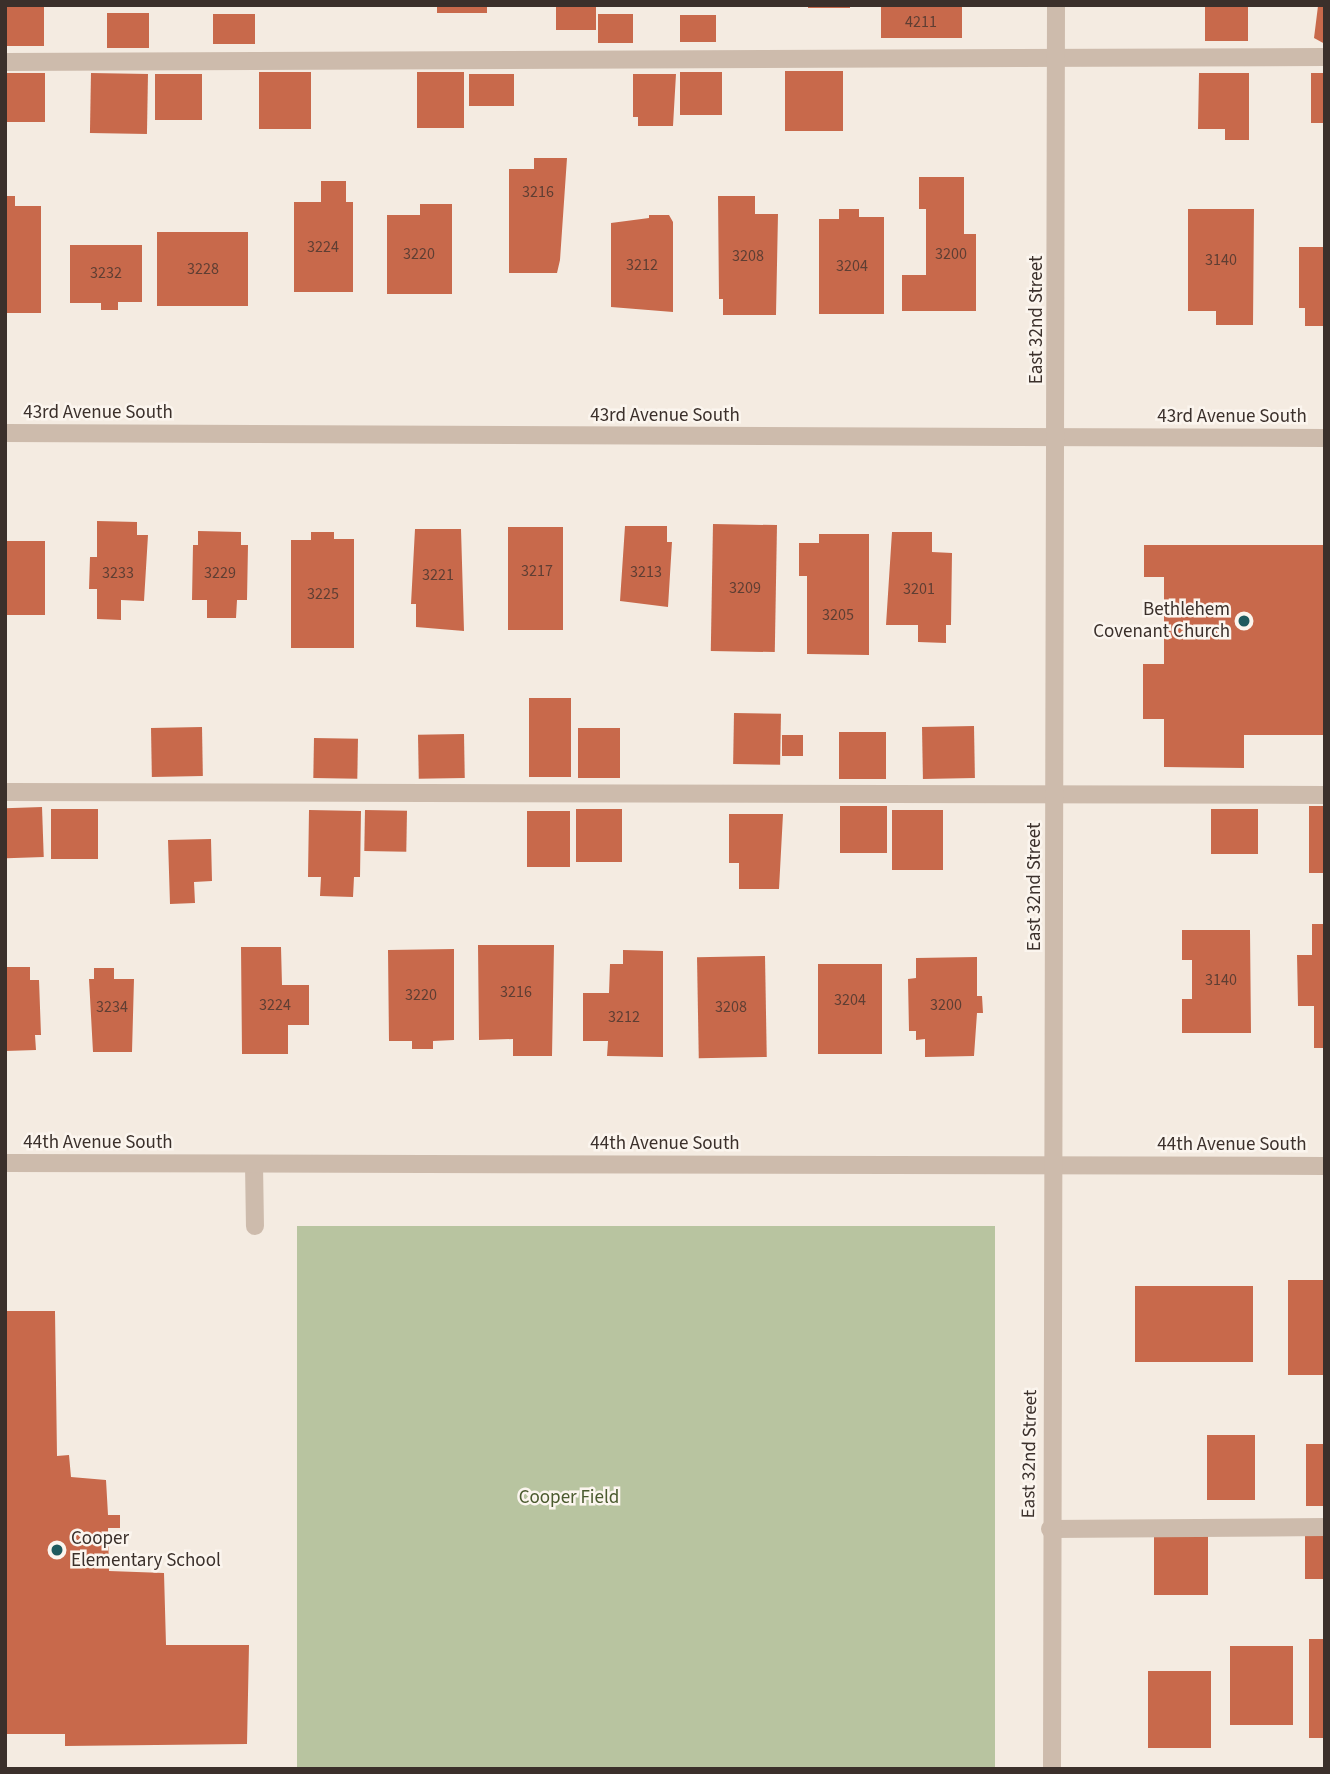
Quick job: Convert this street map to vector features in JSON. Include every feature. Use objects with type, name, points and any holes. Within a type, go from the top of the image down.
[{"type":"street","name":"East 32nd Street","points":[[1052,1769],[1050,1529],[1055,1166],[1058,439],[1056,5]]},
{"type":"street","points":[[5,62],[1325,57]]},
{"type":"street","name":"43rd Avenue South","points":[[5,433],[1325,438]]},
{"type":"street","points":[[5,792],[1325,795]]},
{"type":"street","name":"44th Avenue South","points":[[5,1163],[1325,1166]]},
{"type":"street","points":[[254,1164],[255,1226]]},
{"type":"street","points":[[1050,1529],[1325,1527]]},
{"type":"green space","name":"Cooper Field","points":[[297,1226],[995,1226],[995,1769],[297,1769]]},
{"type":"building","points":[[5,5],[44,5],[44,46],[5,46]]},
{"type":"building","points":[[437,5],[487,5],[487,13],[437,13]]},
{"type":"building","points":[[556,5],[596,5],[596,30],[556,30]]},
{"type":"building","points":[[808,5],[850,5],[850,8],[808,8]]},
{"type":"building","points":[[881,5],[962,5],[962,38],[881,38]]},
{"type":"building","points":[[1205,5],[1248,5],[1248,41],[1205,41]]},
{"type":"building","points":[[1318,6],[1325,6],[1325,44],[1314,38]]},
{"type":"building","points":[[107,13],[149,13],[149,48],[107,48]]},
{"type":"building","points":[[213,14],[255,14],[255,44],[213,44]]},
{"type":"building","points":[[598,14],[633,14],[633,43],[598,43]]},
{"type":"building","points":[[680,15],[716,15],[716,42],[680,42]]},
{"type":"building","points":[[785,71],[843,71],[843,131],[785,131]]},
{"type":"building","points":[[259,72],[311,72],[311,129],[259,129]]},
{"type":"building","points":[[417,72],[464,72],[464,128],[417,128]]},
{"type":"building","points":[[680,72],[722,72],[722,115],[680,115]]},
{"type":"building","points":[[5,73],[45,73],[45,122],[5,122]]},
{"type":"building","points":[[91,73],[148,74],[147,134],[90,133]]},
{"type":"building","points":[[1199,73],[1249,73],[1249,140],[1225,140],[1225,129],[1198,129]]},
{"type":"building","points":[[1311,73],[1325,73],[1325,123],[1311,123]]},
{"type":"building","points":[[155,74],[202,74],[202,120],[155,120]]},
{"type":"building","points":[[469,74],[514,74],[514,106],[469,106]]},
{"type":"building","points":[[633,74],[676,74],[673,126],[638,126],[638,117],[633,117]]},
{"type":"building","points":[[534,158],[567,158],[560,260],[557,273],[509,273],[509,169],[534,169]]},
{"type":"building","points":[[919,177],[964,177],[964,234],[976,234],[976,311],[902,311],[902,275],[926,275],[926,209],[919,209]]},
{"type":"building","points":[[321,181],[346,181],[346,202],[353,202],[353,292],[294,292],[294,202],[321,202]]},
{"type":"building","points":[[5,196],[15,196],[15,206],[41,206],[41,313],[5,313]]},
{"type":"building","points":[[718,196],[755,196],[755,214],[778,214],[776,315],[723,315],[723,299],[719,299]]},
{"type":"building","points":[[420,204],[452,204],[452,294],[387,294],[387,215],[420,215]]},
{"type":"building","points":[[839,209],[859,209],[859,217],[884,217],[884,314],[819,314],[819,219],[839,219]]},
{"type":"building","points":[[1188,209],[1254,209],[1253,325],[1216,325],[1216,311],[1188,311]]},
{"type":"building","points":[[649,215],[669,215],[673,222],[673,312],[611,307],[611,223],[649,218]]},
{"type":"building","points":[[157,232],[248,232],[248,306],[157,306]]},
{"type":"building","points":[[70,245],[142,245],[142,302],[118,302],[118,310],[101,310],[101,303],[70,303]]},
{"type":"building","points":[[1299,247],[1325,247],[1325,326],[1305,326],[1305,308],[1299,308]]},
{"type":"building","points":[[97,521],[137,522],[137,535],[148,535],[144,601],[121,600],[121,620],[97,619],[97,589],[89,589],[90,557],[97,557]]},
{"type":"building","points":[[713,524],[777,525],[775,652],[711,651]]},
{"type":"building","points":[[625,526],[667,526],[667,542],[672,542],[668,607],[620,601]]},
{"type":"building","points":[[508,527],[563,527],[563,630],[508,630]]},
{"type":"building","points":[[415,529],[461,529],[464,631],[416,627],[416,604],[411,604]]},
{"type":"building","points":[[198,531],[241,532],[241,545],[248,545],[247,600],[237,600],[236,618],[207,618],[207,600],[192,600],[193,545],[198,545]]},
{"type":"building","points":[[311,532],[334,532],[334,539],[354,539],[354,648],[291,648],[291,540],[311,540]]},
{"type":"building","points":[[892,532],[932,532],[932,552],[952,553],[951,625],[946,625],[946,643],[918,642],[918,625],[886,625]]},
{"type":"building","points":[[819,534],[869,534],[869,655],[807,654],[807,576],[799,576],[799,543],[819,543]]},
{"type":"building","points":[[5,541],[45,541],[45,615],[5,615]]},
{"type":"building","name":"Bethlehem Covenant Church","points":[[1144,545],[1325,545],[1325,735],[1244,735],[1244,768],[1164,767],[1164,719],[1143,719],[1143,664],[1164,664],[1164,577],[1144,577]]},
{"type":"building","points":[[529,698],[571,698],[571,777],[529,777]]},
{"type":"building","points":[[734,713],[781,714],[780,765],[733,764]]},
{"type":"building","points":[[974,726],[975,778],[923,779],[922,727]]},
{"type":"building","points":[[202,727],[203,776],[152,777],[151,728]]},
{"type":"building","points":[[578,728],[620,728],[620,778],[578,778]]},
{"type":"building","points":[[839,732],[886,732],[886,779],[839,779]]},
{"type":"building","points":[[464,734],[465,778],[419,779],[418,735]]},
{"type":"building","points":[[782,735],[803,735],[803,756],[782,756]]},
{"type":"building","points":[[314,738],[358,739],[357,779],[313,778]]},
{"type":"building","points":[[840,806],[887,806],[887,853],[840,853]]},
{"type":"building","points":[[1309,806],[1325,806],[1325,873],[1309,873]]},
{"type":"building","points":[[42,807],[44,857],[7,858],[5,808]]},
{"type":"building","points":[[51,809],[98,809],[98,859],[51,859]]},
{"type":"building","points":[[576,809],[622,809],[622,862],[576,862]]},
{"type":"building","points":[[1211,809],[1258,809],[1258,854],[1211,854]]},
{"type":"building","points":[[309,810],[361,811],[360,877],[354,877],[353,897],[320,896],[321,877],[308,877]]},
{"type":"building","points":[[365,810],[407,811],[406,852],[364,851]]},
{"type":"building","points":[[892,810],[943,810],[943,870],[892,870]]},
{"type":"building","points":[[527,811],[570,811],[570,867],[527,867]]},
{"type":"building","points":[[729,814],[783,814],[779,889],[739,889],[739,863],[729,863]]},
{"type":"building","points":[[211,839],[212,881],[194,882],[195,903],[170,904],[168,840]]},
{"type":"building","points":[[1312,924],[1325,924],[1325,1048],[1314,1048],[1314,1006],[1298,1006],[1297,955],[1312,955]]},
{"type":"building","points":[[1182,930],[1250,930],[1251,1033],[1182,1033],[1182,999],[1192,999],[1192,960],[1182,960]]},
{"type":"building","points":[[478,945],[554,945],[552,1056],[513,1056],[513,1039],[479,1040]]},
{"type":"building","points":[[241,947],[281,947],[282,985],[309,985],[309,1025],[288,1025],[288,1054],[242,1054]]},
{"type":"building","points":[[454,949],[454,1040],[433,1041],[433,1049],[412,1049],[412,1041],[389,1041],[388,950]]},
{"type":"building","points":[[623,950],[663,951],[663,1057],[607,1056],[608,1041],[583,1041],[583,993],[609,993],[610,964],[623,964]]},
{"type":"building","points":[[765,956],[767,1057],[699,1058],[697,957]]},
{"type":"building","points":[[977,957],[977,996],[982,996],[983,1013],[977,1013],[974,1056],[925,1057],[925,1039],[916,1040],[916,1031],[909,1031],[908,979],[916,978],[916,958]]},
{"type":"building","points":[[818,964],[882,964],[882,1054],[818,1054]]},
{"type":"building","points":[[5,967],[30,967],[30,980],[39,980],[41,1035],[35,1035],[36,1050],[5,1051]]},
{"type":"building","points":[[94,968],[114,968],[114,979],[134,979],[132,1052],[93,1052],[89,979],[94,979]]},
{"type":"building","points":[[1288,1280],[1325,1280],[1325,1375],[1288,1375]]},
{"type":"building","points":[[1135,1286],[1253,1286],[1253,1362],[1135,1362]]},
{"type":"building","name":"Cooper Elementary School","points":[[5,1311],[55,1311],[57,1456],[69,1455],[71,1477],[106,1480],[108,1515],[120,1515],[120,1528],[108,1528],[109,1571],[164,1573],[166,1645],[249,1645],[247,1744],[65,1746],[65,1734],[5,1734]]},
{"type":"building","points":[[1207,1435],[1255,1435],[1255,1500],[1207,1500]]},
{"type":"building","points":[[1306,1444],[1325,1444],[1325,1506],[1306,1506]]},
{"type":"building","points":[[1154,1536],[1208,1536],[1208,1595],[1154,1595]]},
{"type":"building","points":[[1305,1536],[1325,1536],[1325,1579],[1305,1579]]},
{"type":"building","points":[[1309,1639],[1325,1639],[1325,1738],[1309,1738]]},
{"type":"building","points":[[1230,1646],[1293,1646],[1293,1725],[1230,1725]]},
{"type":"building","points":[[1148,1671],[1211,1671],[1211,1748],[1148,1748]]},
{"type":"place","name":"Bethlehem Covenant Church","points":[[1244,621]]},
{"type":"place","name":"Cooper Elementary School","points":[[57,1550]]}]
